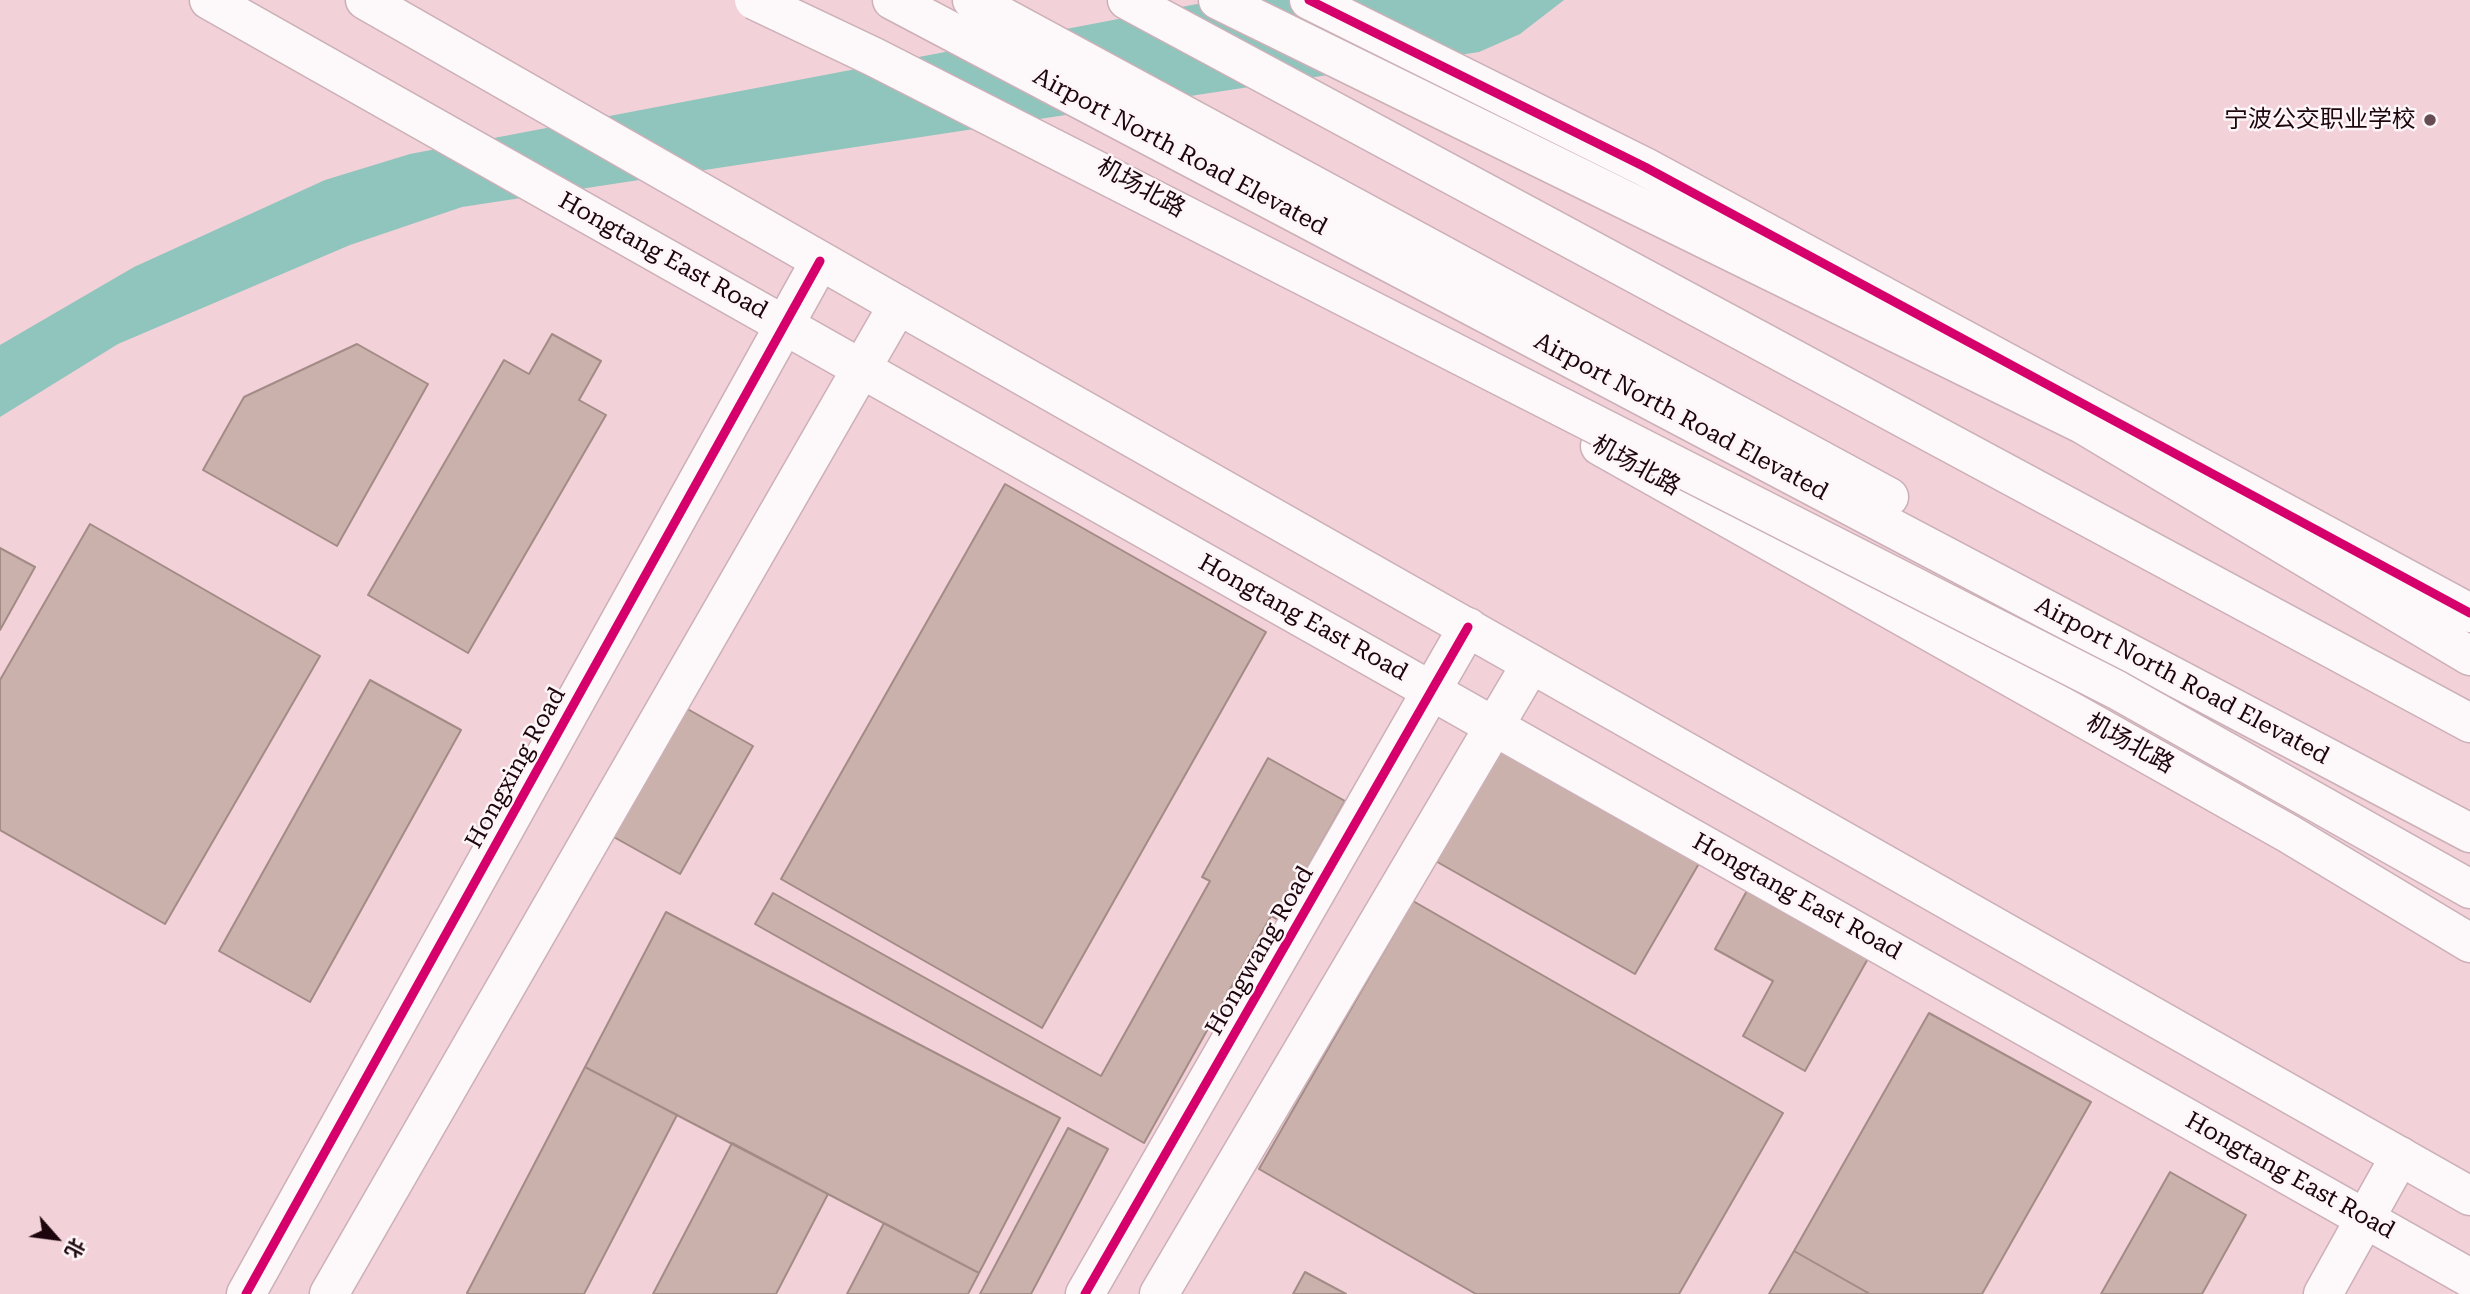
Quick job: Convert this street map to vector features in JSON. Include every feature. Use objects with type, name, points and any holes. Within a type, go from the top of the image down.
[{"type":"main road","name":"Hongtang East Road","points":[[209,0],[2470,1278]]},
{"type":"main road","points":[[365,0],[730,210],[2470,1196]]},
{"type":"main road","points":[[754,0],[874,57],[2104,684],[2470,889]]},
{"type":"main road","name":"机场北路","points":[[795,0],[1018,118],[2289,834],[2470,943]]},
{"type":"main road","name":"Airport North Road Elevated","points":[[892,0],[2470,833]]},
{"type":"main road","name":"Airport North Road Elevated","points":[[972,0],[2470,811]]},
{"type":"main road","points":[[1126,0],[2470,723]]},
{"type":"main road","points":[[1218,0],[2082,424],[2470,656]]},
{"type":"main road","points":[[1309,0],[1645,167],[2470,613]]},
{"type":"main road","name":"Hongxing Road","points":[[246,1294],[820,261]]},
{"type":"main road","points":[[329,1294],[898,305]]},
{"type":"main road","name":"Hongwang Road","points":[[1085,1294],[1468,627]]},
{"type":"main road","points":[[1159,1294],[1531,664]]},
{"type":"main road","points":[[2323,1294],[2400,1156]]},
{"type":"shaded area","points":[[1218,0],[1564,0],[1520,34],[1479,52],[462,207],[350,245],[118,344],[0,417],[0,345],[134,267],[325,180],[410,154]]},
{"type":"building","points":[[552,334],[601,361],[579,400],[606,415],[468,653],[368,595],[504,360],[529,374]]},
{"type":"building","points":[[357,344],[428,384],[337,546],[203,470],[244,397]]},
{"type":"building","points":[[1005,484],[1266,632],[1042,1028],[781,879]]},
{"type":"building","points":[[90,524],[320,656],[165,924],[0,830],[0,680]]},
{"type":"building","points":[[0,548],[35,567],[0,630]]},
{"type":"building","points":[[370,680],[461,730],[310,1002],[219,951]]},
{"type":"building","points":[[684,707],[753,746],[680,874],[612,836]]},
{"type":"building","points":[[1498,743],[1701,860],[1635,974],[1432,859]]},
{"type":"building","points":[[1268,758],[1345,801],[1278,920],[1271,916],[1144,1143],[755,924],[773,893],[1101,1076],[1210,881],[1202,877]]},
{"type":"building","points":[[1749,887],[1870,955],[1805,1071],[1743,1036],[1773,981],[1715,949]]},
{"type":"building","points":[[1413,901],[1783,1113],[1679,1294],[1476,1294],[1259,1169]]},
{"type":"building","points":[[666,912],[1060,1118],[979,1273],[585,1067]]},
{"type":"building","points":[[1929,1013],[2091,1102],[1982,1294],[1870,1294],[1794,1251]]},
{"type":"building","points":[[585,1067],[677,1115],[584,1294],[467,1293]]},
{"type":"building","points":[[1068,1128],[1108,1149],[1031,1294],[980,1294]]},
{"type":"building","points":[[732,1143],[828,1194],[776,1294],[653,1294]]},
{"type":"building","points":[[2170,1172],[2246,1215],[2202,1294],[2101,1294]]},
{"type":"building","points":[[884,1223],[979,1273],[968,1294],[847,1294]]},
{"type":"building","points":[[1794,1251],[1870,1294],[1769,1294]]},
{"type":"building","points":[[1305,1272],[1346,1294],[1293,1294]]},
{"type":"cycle path","points":[[1309,0],[1645,167],[2470,613]]},
{"type":"cycle path","points":[[246,1294],[820,261]]},
{"type":"cycle path","points":[[1085,1294],[1468,627]]},
{"type":"place","name":"宁波公交职业学校","points":[[2430,120]]}]
